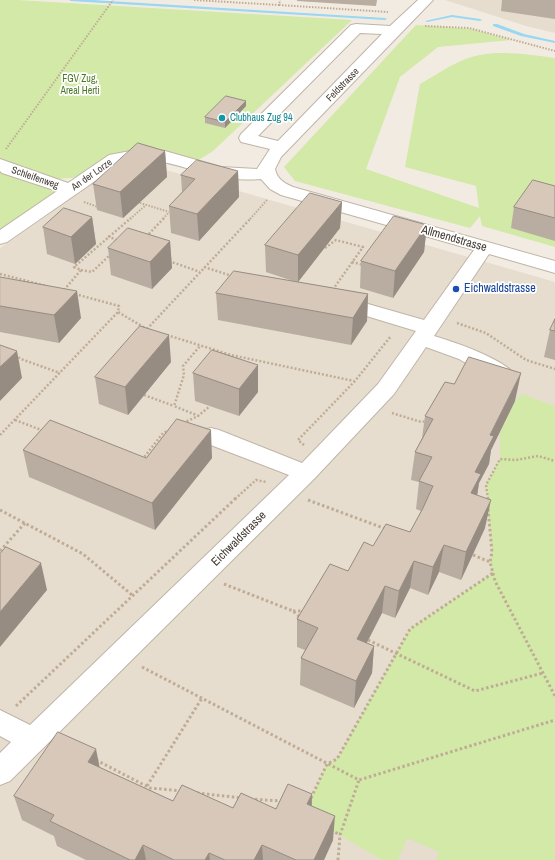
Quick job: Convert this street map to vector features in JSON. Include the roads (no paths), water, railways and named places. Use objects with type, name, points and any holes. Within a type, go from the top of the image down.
[{"type":"street","name":"Feldstrasse","points":[[267,174],[266,169],[269,162],[410,14],[426,0]]},
{"type":"street","points":[[283,147],[247,138],[356,28],[394,31]]},
{"type":"street","name":"An der Lorze","points":[[0,238],[115,159],[130,154],[144,152],[230,174],[267,174]]},
{"type":"street","name":"Schleifenweg","points":[[1,159],[8,169],[67,193]]},
{"type":"street","name":"Allmendstrasse","points":[[267,174],[271,182],[280,188],[555,267]]},
{"type":"street","name":"Eichwaldstrasse","points":[[0,772],[121,655],[299,470],[386,389],[485,247]]},
{"type":"street","points":[[344,297],[426,333],[481,360],[514,382]]},
{"type":"street","points":[[211,436],[299,470]]},
{"type":"street","points":[[0,722],[40,732]]},
{"type":"waterway","points":[[71,0],[385,19]]},
{"type":"waterway","points":[[427,21],[452,16],[480,20]]},
{"type":"waterway","points":[[495,25],[523,35],[555,42]]},
{"type":"place","name":"Clubhaus Zug 94","points":[[222,118]]},
{"type":"place","name":"Eichwaldstrasse","points":[[456,289]]},
{"type":"park label","name":"FGV Zug, Areal Herti","points":[[80,84]]}]
